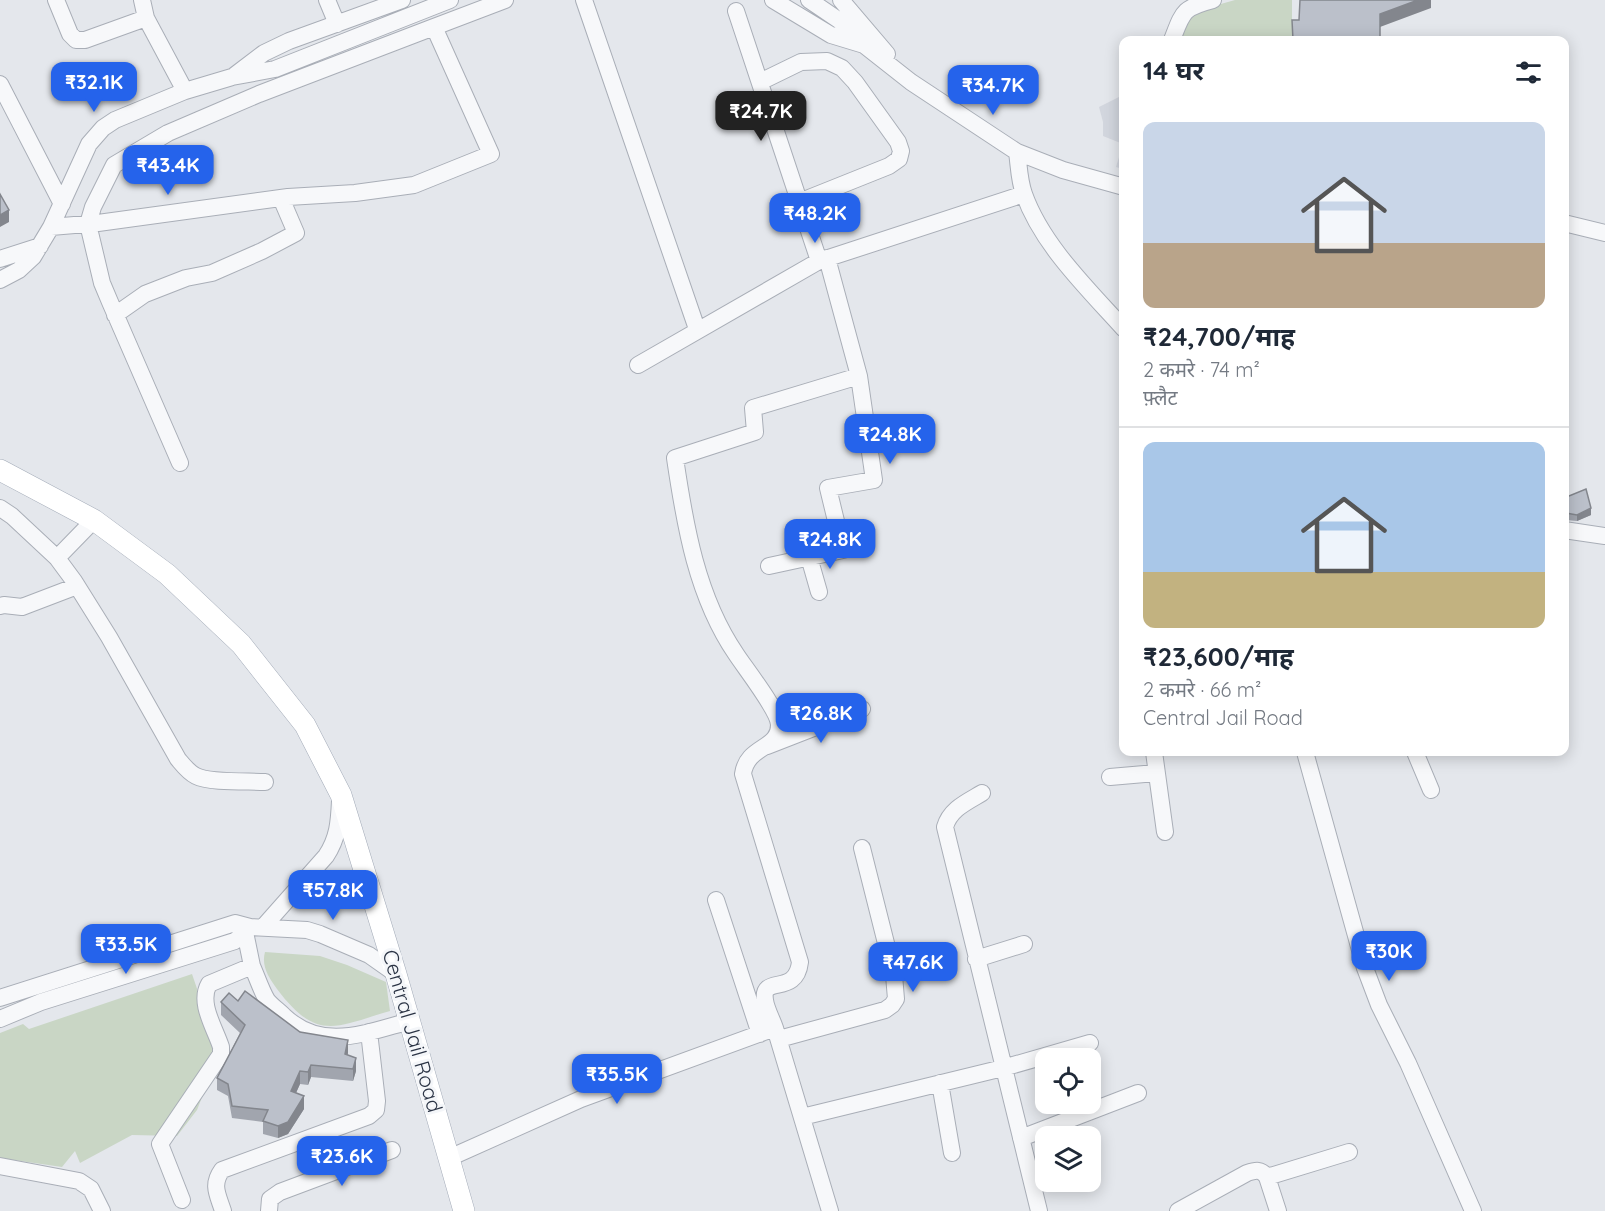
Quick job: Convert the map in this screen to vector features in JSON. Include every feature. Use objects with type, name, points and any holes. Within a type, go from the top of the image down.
[{"type":"main road","name":"Central Jail Road","points":[[0,470],[94,520],[167,574],[241,644],[305,725],[341,795],[465,1211]]},
{"type":"street","points":[[56,0],[70,34],[76,40],[85,40],[146,18]]},
{"type":"street","points":[[142,0],[146,18],[185,91]]},
{"type":"street","points":[[327,0],[337,24]]},
{"type":"street","points":[[232,77],[264,53],[289,41],[402,0]]},
{"type":"street","points":[[0,280],[19,270],[40,246],[89,144],[103,128],[128,114],[185,91],[232,77],[275,69],[450,0]]},
{"type":"street","points":[[180,463],[102,283],[88,224],[93,207],[114,165],[168,133],[259,94],[505,0]]},
{"type":"street","points":[[584,0],[698,329]]},
{"type":"street","points":[[773,0],[831,35],[864,45]]},
{"type":"street","points":[[809,0],[840,21],[864,45],[911,82],[1017,152],[1062,170],[1119,186]]},
{"type":"street","points":[[841,0],[911,82]]},
{"type":"street","points":[[1174,36],[1183,14],[1188,9],[1195,4],[1213,0]]},
{"type":"street","points":[[736,11],[799,202],[823,260],[859,376],[874,480],[828,488],[843,550],[769,566]]},
{"type":"street","points":[[51,226],[88,224],[280,198],[355,194],[414,185],[491,154],[434,27]]},
{"type":"street","points":[[760,82],[801,62],[827,61],[842,68],[855,82],[898,142],[901,151],[899,159],[889,166],[799,202]]},
{"type":"street","points":[[0,84],[62,204]]},
{"type":"street","points":[[1017,152],[1024,194],[1041,227],[1061,259],[1119,323]]},
{"type":"street","points":[[638,365],[823,260],[1024,194]]},
{"type":"street","points":[[115,315],[145,294],[186,278],[212,273],[296,233],[280,198]]},
{"type":"street","points":[[1569,224],[1605,233]]},
{"type":"street","points":[[0,259],[40,246]]},
{"type":"street","points":[[767,746],[777,733],[778,718],[712,615],[684,518],[675,458],[754,432],[753,408],[859,376]]},
{"type":"street","points":[[0,508],[12,516],[57,558],[77,585],[186,769],[197,777],[265,782]]},
{"type":"street","points":[[57,558],[94,520]]},
{"type":"street","points":[[1569,531],[1605,536]]},
{"type":"street","points":[[809,557],[819,592]]},
{"type":"street","points":[[0,606],[22,607],[77,585]]},
{"type":"street","points":[[771,1034],[765,999],[767,991],[771,986],[791,981],[798,974],[800,962],[743,774],[745,762],[753,753],[767,746],[862,709]]},
{"type":"street","points":[[1154,756],[1165,832]]},
{"type":"street","points":[[1306,756],[1365,968],[1379,1005],[1408,1063],[1473,1211]]},
{"type":"street","points":[[1417,756],[1431,790]]},
{"type":"street","points":[[1110,777],[1156,772]]},
{"type":"street","points":[[982,793],[955,810],[948,818],[945,827],[1039,1211]]},
{"type":"street","points":[[0,1019],[41,1002],[235,941],[253,928],[326,856],[338,830],[341,795]]},
{"type":"street","points":[[449,1158],[581,1100],[771,1034],[885,1010],[892,1005],[896,999],[894,975],[862,848]]},
{"type":"street","points":[[716,900],[802,1117],[828,1210]]},
{"type":"street","points":[[0,998],[230,924],[253,928],[307,930],[369,955],[396,974]]},
{"type":"street","points":[[253,928],[252,966],[267,1000],[296,1027],[325,1037],[369,1032],[410,1021]]},
{"type":"street","points":[[976,959],[1024,944]]},
{"type":"street","points":[[182,1200],[160,1144],[221,1054],[221,1047],[204,1000],[205,991],[209,984],[218,979],[252,966]]},
{"type":"street","points":[[224,1211],[215,1185],[216,1178],[222,1170],[369,1116],[376,1110],[377,1101],[369,1032]]},
{"type":"street","points":[[802,1117],[1003,1068],[1090,1043]]},
{"type":"street","points":[[940,1083],[952,1153]]},
{"type":"street","points":[[1022,1138],[1138,1093]]},
{"type":"street","points":[[269,1211],[270,1199],[280,1192],[392,1150]]},
{"type":"street","points":[[1267,1177],[1349,1152]]},
{"type":"street","points":[[0,1166],[79,1180],[91,1189],[102,1211]]},
{"type":"street","points":[[1178,1211],[1256,1170],[1263,1172],[1267,1177],[1278,1211]]},
{"type":"shaded area","points":[[1119,97],[1119,142],[1103,136],[1103,122],[1099,107]]},
{"type":"green space","points":[[1235,0],[1292,0],[1292,36],[1179,36],[1189,13]]},
{"type":"green space","points":[[265,952],[320,956],[386,982],[390,1011],[341,1025],[328,1026],[316,1023],[291,1006],[274,985],[265,967]]},
{"type":"green space","points":[[192,974],[218,1050],[197,1110],[177,1136],[132,1135],[80,1163],[75,1151],[62,1167],[0,1158],[0,1033],[23,1024],[29,1029]]},
{"type":"building","points":[[1300,0],[1418,0],[1380,14],[1380,36],[1293,36],[1292,20],[1299,20]]},
{"type":"building","points":[[0,194],[9,210],[0,215]]},
{"type":"building","points":[[1586,489],[1591,508],[1577,515],[1569,514],[1569,496]]},
{"type":"building","points":[[245,991],[300,1032],[348,1040],[345,1054],[356,1058],[353,1069],[311,1065],[308,1072],[300,1071],[291,1091],[304,1096],[288,1122],[278,1126],[263,1121],[268,1110],[232,1106],[228,1084],[217,1078],[245,1025],[221,1002],[229,993],[238,1001]]}]
